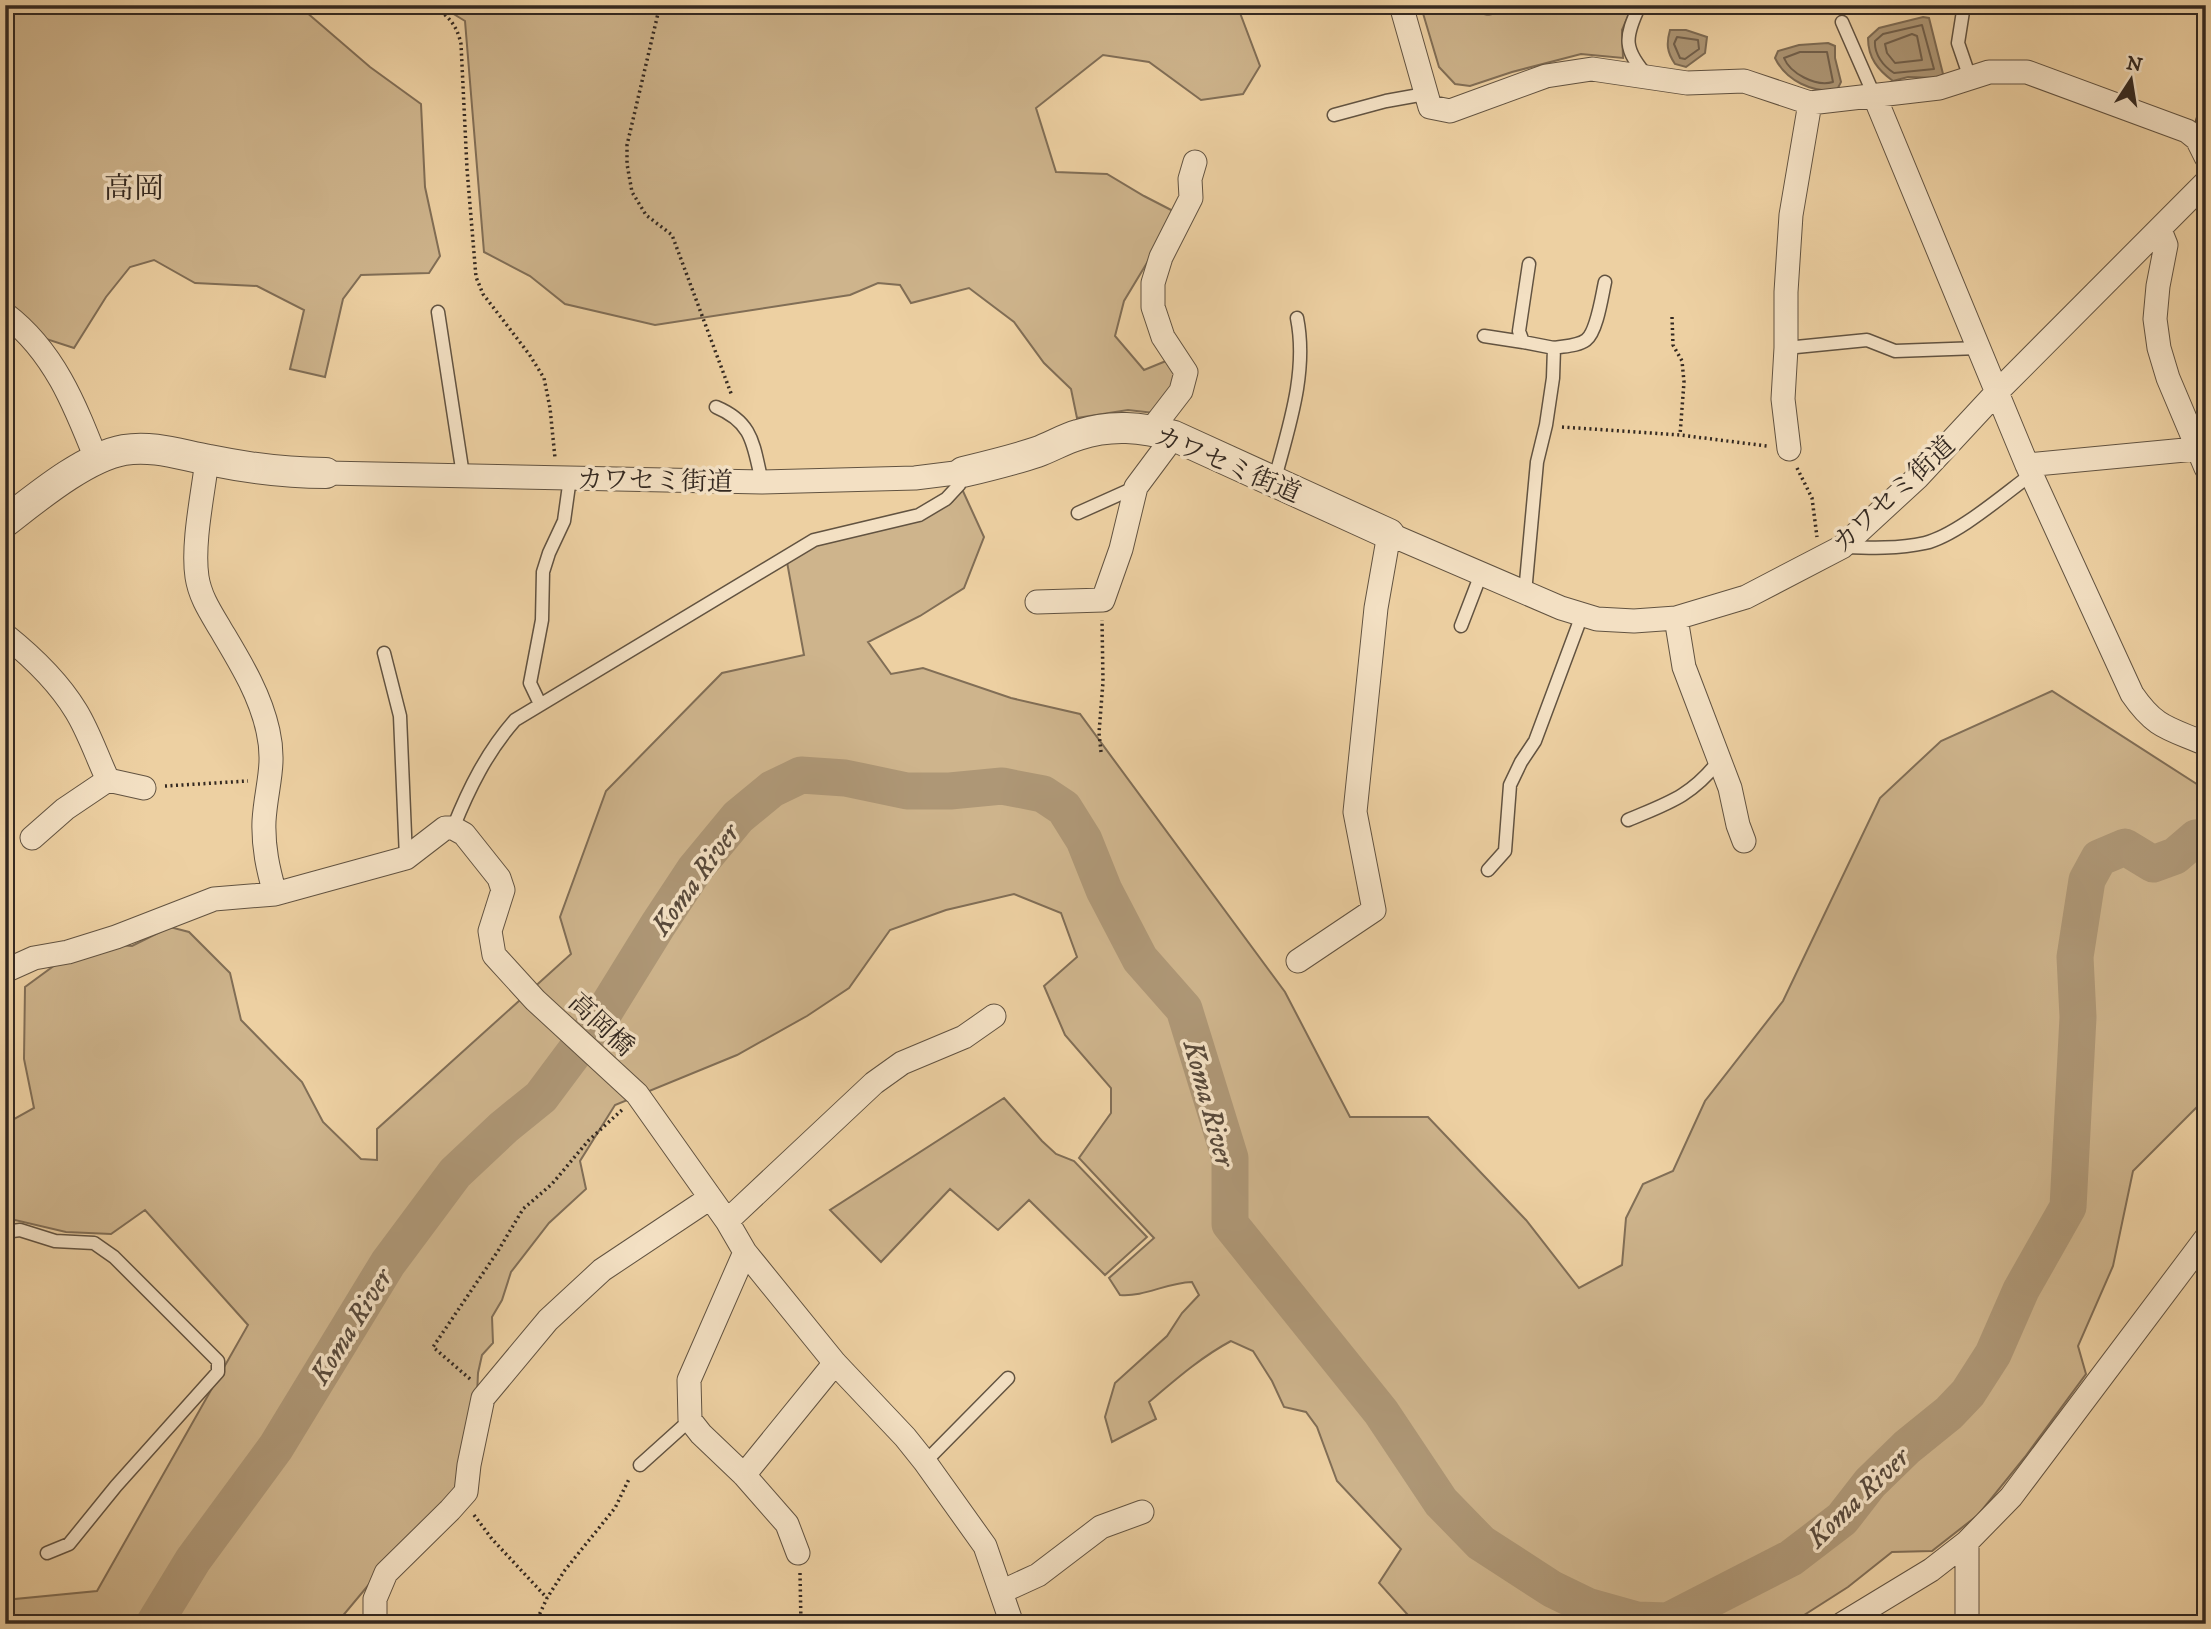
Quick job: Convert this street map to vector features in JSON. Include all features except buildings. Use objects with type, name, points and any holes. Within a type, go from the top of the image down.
[{"type":"street","points":[[1401,5],[1430,107],[1450,111],[1546,76],[1592,69],[1687,83],[1744,81],[1810,103],[1939,88],[1989,72],[2027,72],[2187,131],[2201,148]]},
{"type":"street","points":[[1874,95],[2029,469],[2132,694],[2146,714],[2165,728],[2206,744]]},
{"type":"street","points":[[1788,449],[1783,399],[1786,292],[1791,215],[1810,103]]},
{"type":"street","points":[[1037,602],[1102,600],[1121,549],[1136,487],[1181,391],[1186,372],[1163,337],[1153,307],[1153,283],[1161,257],[1191,198],[1190,179],[1195,162]]},
{"type":"street","name":"カワセミ街道","points":[[5,522],[68,475],[122,450],[157,449],[257,469],[295,473],[762,482],[915,478],[963,472],[1004,462],[1078,435],[1128,427],[1162,433],[1480,574],[1582,615],[1597,619],[1634,621],[1676,618],[1746,597],[1842,547],[1918,477],[1997,392],[2206,182]]},
{"type":"street","points":[[2029,469],[2203,455],[2168,379],[2159,348],[2155,319],[2166,245],[2160,230]]},
{"type":"street","points":[[5,314],[19,324],[42,348],[58,372],[78,412],[97,461]]},
{"type":"street","points":[[207,460],[196,554],[197,577],[204,601],[255,689],[268,730],[272,755],[271,780],[264,819],[265,859],[275,894]]},
{"type":"street","points":[[1298,961],[1374,910],[1355,812],[1376,608],[1389,534]]},
{"type":"street","points":[[1676,618],[1684,667],[1730,788],[1744,841]]},
{"type":"street","points":[[5,635],[27,653],[64,693],[76,712],[108,780]]},
{"type":"street","points":[[33,838],[65,809],[108,780],[144,788]]},
{"type":"street","points":[[5,971],[34,958],[68,952],[116,937],[214,899],[275,894],[406,858],[445,828],[453,828]]},
{"type":"street","name":"高岡橋","points":[[453,828],[464,834],[499,878],[503,890],[490,931],[494,955],[535,1000],[634,1092],[727,1221],[745,1252],[835,1363],[925,1462],[985,1546],[1012,1624]]},
{"type":"street","points":[[727,1221],[874,1083],[902,1063],[964,1037],[993,1016]]},
{"type":"street","points":[[374,1624],[375,1599],[386,1573],[466,1492],[483,1398],[548,1320],[602,1270],[710,1198]]},
{"type":"street","points":[[1842,1624],[1931,1570],[1967,1542],[2011,1497],[2206,1238]]},
{"type":"street","points":[[745,1252],[689,1380],[690,1420],[787,1524],[798,1553]]},
{"type":"street","points":[[744,1475],[835,1363]]},
{"type":"street","points":[[1001,1592],[1038,1575],[1101,1527],[1142,1512]]},
{"type":"street","points":[[1967,1542],[1967,1624]]},
{"type":"lane","points":[[1470,5],[1488,8],[1508,5]]},
{"type":"lane","points":[[1640,5],[1629,27],[1629,45],[1633,60],[1650,79]]},
{"type":"lane","points":[[1964,5],[1958,43],[1970,78]]},
{"type":"lane","points":[[1842,22],[1874,95]]},
{"type":"lane","points":[[1334,115],[1425,94]]},
{"type":"lane","points":[[2201,148],[2206,110]]},
{"type":"lane","points":[[1523,342],[1519,331],[1529,264]]},
{"type":"lane","points":[[1484,336],[1554,348],[1587,340],[1593,331],[1605,282]]},
{"type":"lane","points":[[438,312],[463,475]]},
{"type":"lane","points":[[1274,482],[1298,386],[1302,340],[1297,318]]},
{"type":"lane","points":[[1786,348],[1867,340],[1895,351],[1979,348]]},
{"type":"lane","points":[[1525,593],[1537,461],[1546,425],[1553,378],[1554,348]]},
{"type":"lane","points":[[716,407],[735,415],[747,428],[762,482]]},
{"type":"lane","points":[[1842,547],[1897,548],[1928,542],[1954,530],[2029,469]]},
{"type":"lane","points":[[453,828],[466,794],[494,744],[515,720],[814,540],[919,514],[946,499],[959,485],[963,472]]},
{"type":"lane","points":[[540,704],[530,683],[542,620],[543,572],[564,521],[564,478]]},
{"type":"lane","points":[[1078,513],[1136,487]]},
{"type":"lane","points":[[1461,626],[1480,574]]},
{"type":"lane","points":[[1488,870],[1506,851],[1510,785],[1535,741],[1582,615]]},
{"type":"lane","points":[[384,653],[400,716],[406,858]]},
{"type":"lane","points":[[1628,820],[1679,798],[1702,783],[1718,762]]},
{"type":"lane","points":[[5,1232],[20,1230],[55,1241],[94,1243],[114,1257],[218,1362],[218,1371],[69,1544],[47,1553]]},
{"type":"lane","points":[[925,1462],[1009,1378]]},
{"type":"lane","points":[[639,1465],[690,1420]]},
{"type":"path","points":[[431,5],[450,19],[458,30],[461,44],[467,169],[477,277],[483,295],[529,354],[544,378],[564,478]]},
{"type":"path","points":[[660,5],[627,145],[632,192],[646,215],[672,235],[732,398],[735,415]]},
{"type":"path","points":[[1672,317],[1673,345],[1682,361],[1684,382],[1680,435]]},
{"type":"path","points":[[1546,425],[1680,435],[1788,449],[1812,498],[1819,559]]},
{"type":"path","points":[[1101,752],[1099,733],[1103,682],[1102,600]]},
{"type":"path","points":[[144,788],[271,780]]},
{"type":"path","points":[[487,1394],[433,1347],[523,1209],[552,1184],[634,1092]]},
{"type":"path","points":[[535,1624],[547,1598],[565,1570],[615,1508],[627,1481],[639,1465]]},
{"type":"path","points":[[466,1492],[471,1511],[492,1539],[547,1598]]},
{"type":"path","points":[[798,1553],[800,1624]]},
{"type":"shaded area","points":[[5,5],[298,5],[370,67],[421,104],[425,187],[440,256],[429,273],[361,275],[343,299],[325,377],[290,369],[304,310],[257,286],[195,283],[154,260],[130,267],[106,297],[74,348],[40,337],[5,297]]},
{"type":"shaded area","points":[[439,5],[1237,5],[1260,66],[1243,94],[1201,100],[1149,62],[1103,55],[1036,108],[1056,172],[1107,174],[1177,213],[1124,301],[1115,336],[1144,370],[1166,361],[1180,372],[1154,413],[1128,410],[1077,418],[1071,389],[1044,363],[1014,322],[969,288],[911,303],[900,285],[878,283],[850,295],[655,325],[565,304],[530,276],[484,252],[465,21]]},
{"type":"shaded area","points":[[1437,5],[1456,5],[1480,13],[1500,14],[1534,5],[1548,5],[1551,13],[1575,5],[1633,5],[1622,30],[1623,58],[1581,54],[1470,86],[1455,84],[1439,67],[1422,10]]},
{"type":"shaded area","points":[[962,489],[984,537],[964,588],[920,616],[868,642],[891,674],[923,668],[1011,698],[1080,714],[1285,992],[1350,1117],[1428,1117],[1526,1220],[1579,1288],[1622,1265],[1626,1218],[1643,1184],[1673,1171],[1705,1101],[1783,1001],[1880,798],[1941,741],[2052,691],[2206,790],[2206,1077],[2197,1107],[2133,1171],[2113,1266],[2078,1346],[2086,1374],[1978,1515],[1932,1551],[1892,1552],[1848,1587],[1790,1624],[1464,1624],[1455,1621],[1450,1624],[1416,1624],[1379,1583],[1401,1549],[1337,1481],[1317,1427],[1306,1412],[1284,1407],[1253,1351],[1231,1341],[1209,1354],[1149,1402],[1156,1419],[1112,1442],[1105,1417],[1115,1383],[1167,1336],[1182,1313],[1199,1295],[1192,1282],[1138,1294],[1120,1295],[1109,1278],[1154,1238],[1079,1158],[1111,1113],[1111,1088],[1065,1035],[1044,986],[1077,957],[1061,913],[1014,894],[946,910],[890,930],[849,988],[807,1016],[737,1055],[615,1105],[580,1161],[586,1189],[549,1223],[511,1272],[502,1300],[492,1317],[493,1343],[482,1355],[478,1373],[464,1488],[381,1570],[336,1624],[5,1624],[5,1600],[97,1591],[248,1325],[145,1210],[111,1234],[66,1232],[15,1220],[5,1224],[5,1124],[34,1108],[24,1059],[25,987],[85,943],[132,946],[170,927],[189,932],[230,973],[241,1020],[302,1082],[323,1122],[361,1159],[377,1160],[377,1129],[571,954],[560,917],[606,791],[722,673],[804,655],[787,562],[816,544],[921,518],[952,502]]},
{"type":"shaded area","points":[[1004,1098],[1042,1141],[1056,1154],[1074,1161],[1147,1237],[1105,1275],[1029,1200],[998,1230],[950,1189],[881,1262],[830,1210]]},
{"type":"water","points":[[1923,17],[1929,18],[1943,74],[1939,78],[1908,77],[1893,81],[1875,63],[1868,38],[1879,28]]},
{"type":"water","points":[[1670,30],[1686,30],[1707,37],[1705,53],[1686,67],[1675,64],[1668,48]]},
{"type":"water","points":[[1828,43],[1835,46],[1841,82],[1837,90],[1819,90],[1801,84],[1786,73],[1775,58],[1778,51],[1799,45]]},
{"type":"waterway","name":"Koma River","points":[[154,1624],[193,1560],[276,1447],[388,1263],[455,1173],[541,1097],[603,1014],[695,869],[738,817],[772,789],[801,775],[845,778],[907,791],[950,791],[1002,786],[1043,794],[1064,808],[1084,840],[1104,890],[1140,959],[1184,1009],[1230,1158],[1230,1224],[1381,1412],[1441,1502],[1481,1543],[1552,1589],[1587,1606],[1637,1620],[1668,1621],[1791,1558],[1842,1519],[1870,1483],[1968,1393],[1993,1354],[2021,1290],[2068,1207],[2078,1017],[2075,957],[2087,880],[2099,858],[2125,847],[2153,864],[2175,856],[2196,838],[2206,837]]},
{"type":"district","name":"高岡","points":[[134,188]]}]
